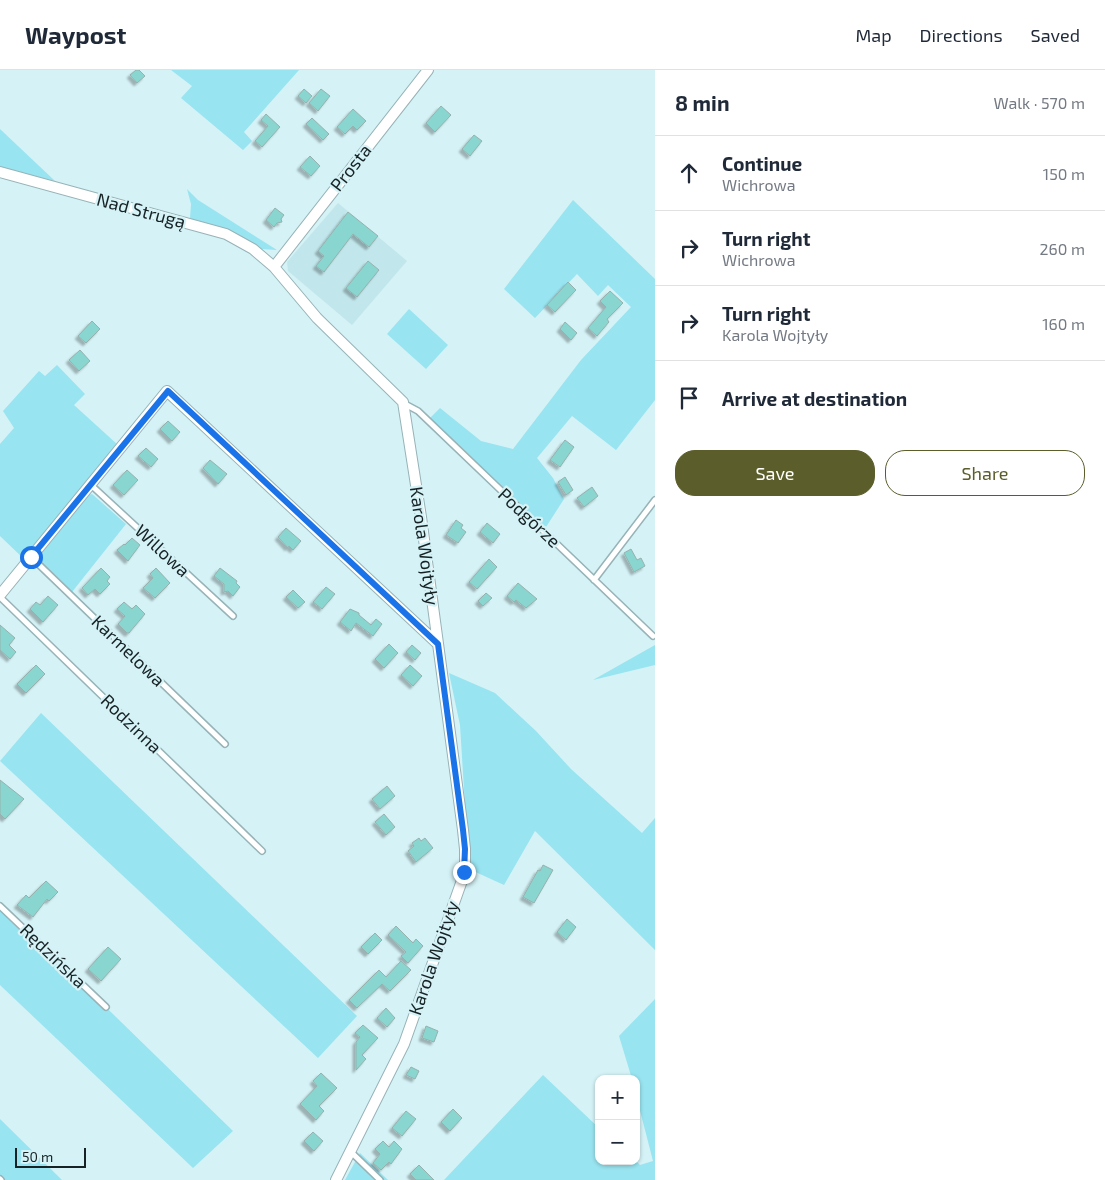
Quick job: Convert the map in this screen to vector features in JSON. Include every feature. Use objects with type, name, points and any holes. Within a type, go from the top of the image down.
[{"type":"street","name":"Prosta","points":[[274,267],[428,70]]},
{"type":"street","name":"Nad Strugą","points":[[0,172],[226,234],[253,249],[274,267]]},
{"type":"street","points":[[274,267],[317,318],[403,402]]},
{"type":"street","points":[[0,596],[168,391],[438,644]]},
{"type":"street","name":"Karola Wojtyły","points":[[336,1180],[404,1044],[464,872],[465,849],[463,830],[421,517],[403,402]]},
{"type":"lane","name":"Podgórze","points":[[403,402],[418,411],[653,636]]},
{"type":"lane","name":"Willowa","points":[[90,485],[232,616]]},
{"type":"lane","points":[[594,580],[655,500]]},
{"type":"lane","name":"Karmelowa","points":[[31,557],[225,744]]},
{"type":"lane","name":"Rodzinna","points":[[0,596],[262,852]]},
{"type":"lane","name":"Rędzińska","points":[[0,906],[106,1007]]},
{"type":"lane","points":[[350,1152],[380,1180]]},
{"type":"shaded area","points":[[171,70],[299,70],[244,132],[252,141],[243,150],[181,98],[192,86]]},
{"type":"shaded area","points":[[0,129],[55,181],[0,167]]},
{"type":"shaded area","points":[[187,189],[198,200],[277,250],[261,249],[233,234],[190,219],[191,204]]},
{"type":"shaded area","points":[[573,200],[655,279],[655,400],[616,450],[572,416],[537,458],[553,478],[564,499],[546,527],[513,499],[430,418],[440,408],[481,441],[513,449],[581,360],[631,307],[608,285],[598,296],[577,274],[535,318],[504,289]]},
{"type":"shaded area","points":[[338,203],[407,261],[352,325],[288,271],[287,262]]},
{"type":"shaded area","points":[[409,309],[448,345],[426,369],[387,334]]},
{"type":"shaded area","points":[[57,365],[85,394],[74,405],[118,445],[24,559],[0,536],[0,444],[14,428],[3,411],[39,371],[45,376]]},
{"type":"shaded area","points":[[92,494],[126,524],[72,592],[37,559],[85,496]]},
{"type":"shaded area","points":[[655,645],[655,665],[593,680]]},
{"type":"shaded area","points":[[449,673],[495,693],[536,731],[571,769],[642,833],[655,818],[655,950],[535,831],[504,885],[469,869],[460,725]]},
{"type":"shaded area","points":[[41,713],[357,1016],[318,1058],[0,761]]},
{"type":"shaded area","points":[[0,904],[233,1131],[193,1168],[0,985]]},
{"type":"shaded area","points":[[655,999],[655,1180],[444,1180],[543,1075],[595,1124],[595,1165],[640,1165],[653,1161],[640,1111],[640,1075],[631,1075],[619,1036]]},
{"type":"shaded area","points":[[0,1119],[62,1180],[0,1180]]},
{"type":"shaded area","points":[[360,1153],[388,1180],[345,1180]]},
{"type":"building","points":[[139,70],[145,76],[137,83],[130,75]]},
{"type":"building","points":[[304,89],[312,96],[306,103],[298,96]]},
{"type":"building","points":[[321,89],[330,96],[318,111],[309,103]]},
{"type":"building","points":[[441,106],[451,115],[435,132],[426,123]]},
{"type":"building","points":[[353,109],[366,121],[357,130],[353,126],[345,134],[337,127]]},
{"type":"building","points":[[266,114],[280,127],[262,147],[255,141],[268,126],[261,120]]},
{"type":"building","points":[[312,118],[329,134],[323,140],[306,124]]},
{"type":"building","points":[[474,135],[482,141],[470,156],[462,149]]},
{"type":"building","points":[[310,156],[320,166],[311,176],[300,167]]},
{"type":"building","points":[[275,208],[284,215],[281,219],[282,222],[277,223],[274,227],[266,220]]},
{"type":"building","points":[[348,212],[378,236],[369,247],[353,234],[324,272],[316,266],[324,256],[318,251]]},
{"type":"building","points":[[368,261],[379,270],[357,297],[346,288]]},
{"type":"building","points":[[568,282],[576,290],[555,312],[547,305]]},
{"type":"building","points":[[610,291],[623,303],[607,319],[609,322],[597,336],[588,328],[606,307],[600,301]]},
{"type":"building","points":[[92,321],[100,329],[86,343],[78,336]]},
{"type":"building","points":[[565,322],[577,333],[571,340],[560,329]]},
{"type":"building","points":[[80,350],[90,361],[79,371],[69,360]]},
{"type":"building","points":[[168,421],[180,432],[172,441],[160,429]]},
{"type":"building","points":[[565,440],[574,447],[560,467],[550,460]]},
{"type":"building","points":[[146,448],[158,459],[151,467],[138,456]]},
{"type":"building","points":[[210,460],[227,474],[218,484],[203,468]]},
{"type":"building","points":[[127,470],[138,480],[124,495],[113,485]]},
{"type":"building","points":[[565,477],[573,490],[566,495],[558,482]]},
{"type":"building","points":[[592,487],[598,496],[584,507],[577,498]]},
{"type":"building","points":[[456,520],[463,525],[461,528],[466,532],[458,543],[446,535]]},
{"type":"building","points":[[487,523],[500,534],[493,543],[480,532]]},
{"type":"building","points":[[286,528],[301,541],[293,550],[289,546],[288,548],[278,537]]},
{"type":"building","points":[[132,538],[140,545],[128,561],[117,550]]},
{"type":"building","points":[[631,549],[637,560],[641,558],[645,566],[634,572],[624,553]]},
{"type":"building","points":[[489,559],[497,567],[477,589],[469,582]]},
{"type":"building","points":[[101,568],[110,577],[107,581],[110,584],[100,594],[95,589],[88,595],[82,588]]},
{"type":"building","points":[[156,568],[170,583],[155,598],[143,588],[153,578],[150,574]]},
{"type":"building","points":[[220,568],[237,581],[236,583],[240,587],[233,596],[228,591],[224,592],[224,584],[214,576]]},
{"type":"building","points":[[518,583],[537,599],[526,608],[507,596]]},
{"type":"building","points":[[326,587],[335,594],[322,609],[313,602]]},
{"type":"building","points":[[293,590],[305,602],[298,608],[286,597]]},
{"type":"building","points":[[486,593],[492,598],[483,606],[478,601]]},
{"type":"building","points":[[48,596],[58,605],[43,622],[30,609],[36,602],[40,605]]},
{"type":"building","points":[[124,602],[132,609],[136,605],[145,614],[129,633],[118,624],[125,616],[117,609]]},
{"type":"building","points":[[350,609],[359,613],[371,625],[376,619],[382,624],[373,636],[356,623],[351,631],[340,622]]},
{"type":"building","points":[[0,625],[15,638],[9,645],[16,652],[10,659],[0,650]]},
{"type":"building","points":[[389,644],[398,653],[384,668],[375,659]]},
{"type":"building","points":[[412,645],[421,653],[415,660],[406,652]]},
{"type":"building","points":[[36,665],[45,674],[26,693],[17,684]]},
{"type":"building","points":[[410,665],[422,676],[413,686],[401,675]]},
{"type":"building","points":[[0,780],[24,799],[5,819],[0,814]]},
{"type":"building","points":[[387,786],[395,796],[380,809],[372,799]]},
{"type":"building","points":[[384,814],[395,827],[386,835],[375,822]]},
{"type":"building","points":[[419,838],[421,841],[425,838],[433,848],[416,862],[408,851],[414,846],[412,843]]},
{"type":"building","points":[[543,865],[553,870],[534,903],[523,897],[538,870],[540,871]]},
{"type":"building","points":[[46,881],[58,892],[49,901],[47,899],[33,917],[17,905],[26,895],[29,898]]},
{"type":"building","points":[[567,919],[576,927],[566,940],[557,932]]},
{"type":"building","points":[[396,926],[413,943],[416,939],[423,946],[408,963],[401,956],[406,952],[388,935]]},
{"type":"building","points":[[375,933],[382,940],[368,954],[361,947]]},
{"type":"building","points":[[108,947],[121,959],[101,981],[88,969]]},
{"type":"building","points":[[401,961],[411,970],[390,991],[382,984],[357,1008],[349,1000],[379,970],[386,977]]},
{"type":"building","points":[[386,1008],[395,1018],[387,1027],[377,1018]]},
{"type":"building","points":[[363,1025],[378,1038],[362,1055],[366,1059],[356,1070],[356,1042],[360,1037],[355,1033]]},
{"type":"building","points":[[426,1026],[438,1031],[434,1042],[422,1038]]},
{"type":"building","points":[[411,1067],[419,1071],[415,1079],[406,1075]]},
{"type":"building","points":[[321,1073],[337,1088],[319,1106],[324,1111],[316,1120],[300,1104],[317,1086],[313,1081]]},
{"type":"building","points":[[453,1109],[462,1118],[450,1131],[441,1122]]},
{"type":"building","points":[[406,1111],[416,1119],[402,1136],[392,1128]]},
{"type":"building","points":[[313,1132],[323,1141],[314,1151],[304,1141]]},
{"type":"building","points":[[383,1141],[389,1147],[394,1141],[402,1149],[391,1164],[389,1162],[381,1170],[373,1163],[380,1154],[375,1149]]},
{"type":"building","points":[[419,1165],[434,1180],[416,1180],[410,1174]]},
{"type":"route","points":[[31,557],[168,391],[438,644],[463,830],[465,849],[464,872]]}]
